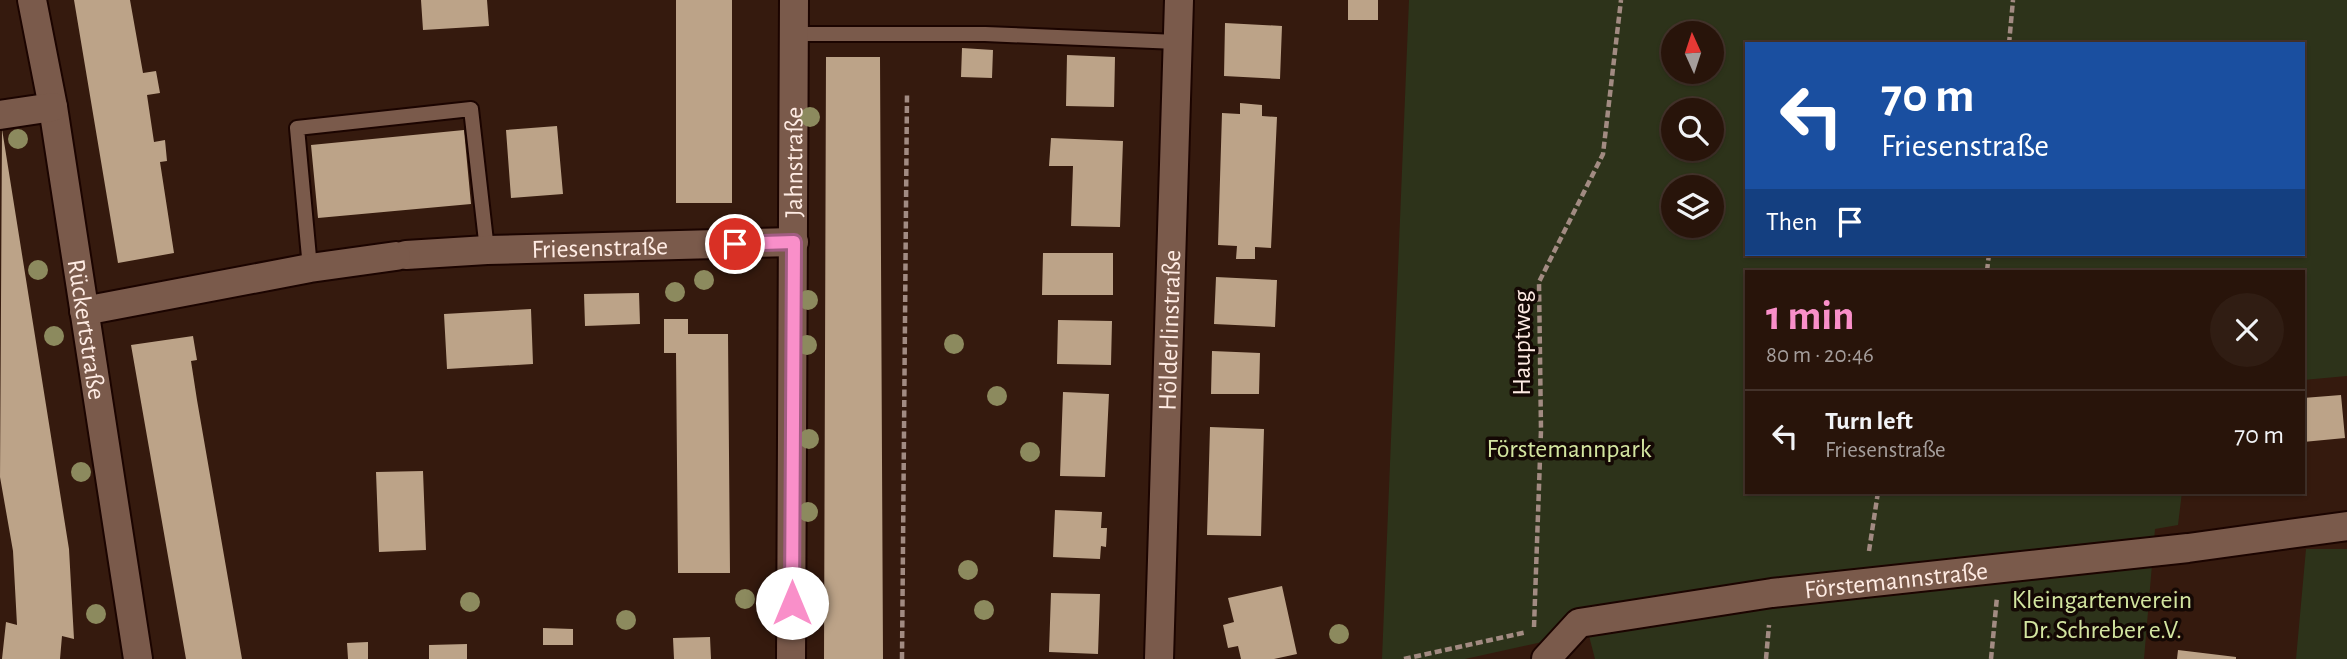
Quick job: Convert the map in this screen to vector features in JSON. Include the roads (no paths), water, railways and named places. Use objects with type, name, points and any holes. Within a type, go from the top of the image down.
[{"type":"street","name":"Rückertstraße","points":[[32,0],[53,107],[138,659]]},
{"type":"street","name":"Jahnstraße","points":[[791,659],[794,0]]},
{"type":"street","name":"Hölderlinstraße","points":[[1159,659],[1179,0]]},
{"type":"street","points":[[0,115],[53,107]]},
{"type":"street","name":"Friesenstraße","points":[[83,311],[310,268],[401,256],[487,250],[794,242]]},
{"type":"street","name":"Förstemannstraße","points":[[1546,659],[1579,623],[1772,593],[2188,548],[2347,526]]},
{"type":"lane","points":[[794,34],[985,34],[1177,42]]},
{"type":"lane","points":[[310,268],[297,128],[471,109],[487,250]]},
{"type":"park label","name":"Förstemannpark","points":[[1569,448]]},
{"type":"park label","name":"Kleingartenverein Dr. Schreber e.V.","points":[[2102,614]]}]
